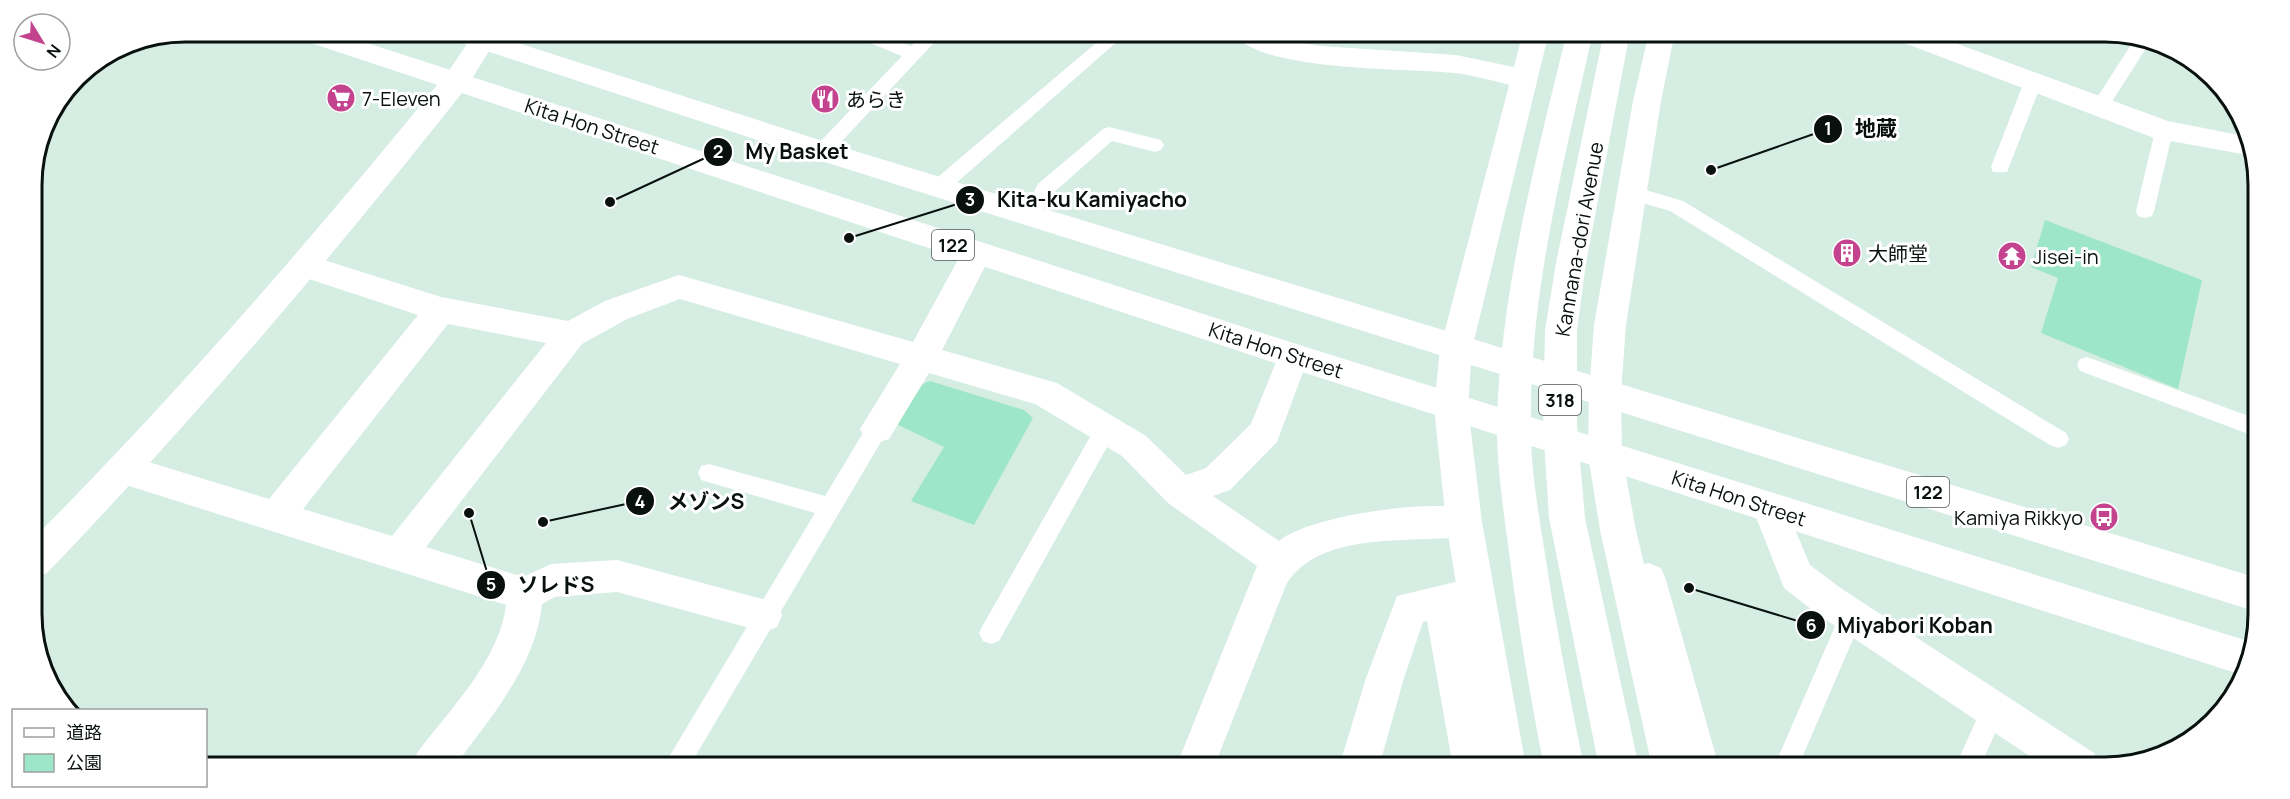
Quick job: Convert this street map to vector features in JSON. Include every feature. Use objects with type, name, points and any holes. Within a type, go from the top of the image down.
[{"type":"main road","name":"Kita Hon Street","points":[[336,42],[1293,356],[2241,657]]},
{"type":"main road","points":[[42,554],[126,470],[305,266],[456,81],[472,42]]},
{"type":"main road","name":"122","points":[[499,42],[822,151],[1030,214],[1456,349],[1605,392],[2248,592]]},
{"type":"main road","points":[[1267,42],[1285,50],[1309,55],[1456,64],[1523,78]]},
{"type":"main road","points":[[1472,757],[1459,598],[1464,522],[1451,407],[1456,349],[1533,42]]},
{"type":"main road","name":"Kannana-dori Avenue","points":[[1562,757],[1536,621],[1520,507],[1514,418],[1520,322],[1532,253],[1578,42]]},
{"type":"main road","name":"Kannana-dori Avenue","points":[[1615,42],[1561,330],[1560,425],[1567,518],[1617,757]]},
{"type":"main road","name":"318","points":[[1660,42],[1610,325],[1605,392],[1605,455],[1618,530],[1670,757]]},
{"type":"main road","points":[[1927,42],[2164,131],[2242,146]]},
{"type":"main road","points":[[877,429],[922,356],[978,253]]},
{"type":"main road","points":[[305,266],[441,310],[571,335]]},
{"type":"main road","points":[[398,556],[571,335],[616,310],[679,287],[1045,393],[1134,446],[1180,492],[1280,562]]},
{"type":"main road","points":[[276,517],[441,310]]},
{"type":"main road","points":[[1180,492],[1218,479],[1265,432],[1293,356]]},
{"type":"main road","points":[[126,470],[525,594],[551,581],[616,576],[764,615]]},
{"type":"main road","points":[[1769,507],[1797,576],[1851,616],[2064,757]]},
{"type":"main road","points":[[1199,757],[1271,576],[1280,562],[1298,547],[1328,537],[1425,521],[1464,522]]},
{"type":"main road","points":[[1648,580],[1696,757]]},
{"type":"main road","points":[[438,757],[495,679],[520,630],[525,594]]},
{"type":"main road","points":[[1362,757],[1385,678],[1410,608],[1459,598]]},
{"type":"main road","points":[[1459,598],[1503,757]]},
{"type":"lane","points":[[884,42],[914,54]]},
{"type":"lane","points":[[822,151],[925,42]]},
{"type":"lane","points":[[939,187],[1107,42]]},
{"type":"lane","points":[[2100,107],[2139,46]]},
{"type":"lane","points":[[2000,167],[2033,82]]},
{"type":"lane","points":[[2145,211],[2164,131]]},
{"type":"lane","points":[[1030,214],[1045,189],[1109,135],[1155,145]]},
{"type":"lane","points":[[1632,193],[1676,206],[2058,439]]},
{"type":"lane","points":[[2087,365],[2248,425]]},
{"type":"lane","points":[[681,757],[877,429]]},
{"type":"lane","points":[[991,633],[1106,429]]},
{"type":"lane","points":[[709,473],[830,507]]},
{"type":"lane","points":[[1790,757],[1851,616]]},
{"type":"lane","points":[[1972,757],[1993,711]]},
{"type":"green space","points":[[2045,220],[2202,280],[2178,389],[2041,333],[2058,278],[2031,267]]},
{"type":"green space","points":[[930,381],[1024,410],[1033,418],[974,525],[911,501],[944,447],[892,422],[914,388]]},
{"type":"place","name":"7-Eleven","points":[[341,98]]},
{"type":"place","name":"あらき","points":[[825,99]]},
{"type":"place","name":"地蔵","points":[[1711,170]]},
{"type":"place","name":"My Basket","points":[[610,202]]},
{"type":"place","name":"Kita-ku Kamiyacho","points":[[849,238]]},
{"type":"place","name":"大師堂","points":[[1847,253]]},
{"type":"place","name":"Jisei-in","points":[[2012,256]]},
{"type":"place","name":"ソレドS","points":[[469,513]]},
{"type":"place","name":"Kamiya Rikkyo","points":[[2104,517]]},
{"type":"place","name":"メゾンS","points":[[543,522]]},
{"type":"place","name":"Miyabori Koban","points":[[1689,588]]}]
